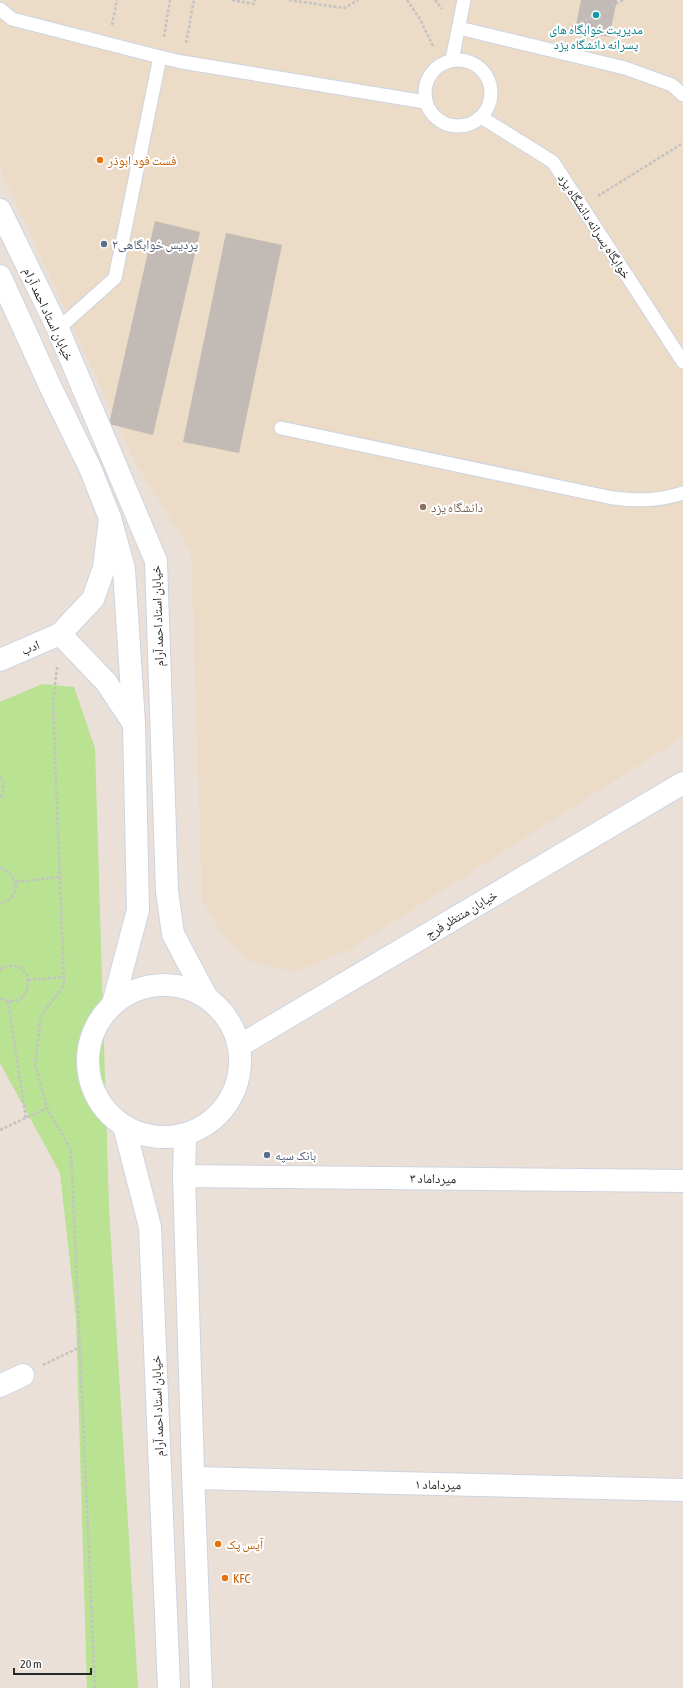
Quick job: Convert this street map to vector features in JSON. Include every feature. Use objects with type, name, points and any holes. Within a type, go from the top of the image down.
[{"type":"main road","name":"خیابان استاد احمد آرام","points":[[0,210],[58,329],[156,561],[167,891],[173,934],[207,998]]},
{"type":"main road","points":[[0,276],[50,386],[90,468],[110,518],[124,569],[134,724],[138,910],[113,1004]]},
{"type":"main road","points":[[110,518],[104,568],[93,599],[60,634],[106,682],[134,724]]},
{"type":"main road","name":"ادب","points":[[0,660],[60,634]]},
{"type":"main road","name":"خیابان منتظر فرج","points":[[239,1046],[683,783]]},
{"type":"main road","points":[[150,986],[180,986],[207,998],[228,1018],[239,1046],[240,1074],[230,1101],[211,1122],[185,1135],[155,1137],[124,1126],[99,1102],[87,1068],[92,1033],[113,1004],[130,992],[150,986]]},
{"type":"main road","name":"خیابان استاد احمد آرام","points":[[124,1126],[150,1227],[169,1688]]},
{"type":"main road","points":[[185,1135],[184,1176],[201,1688]]},
{"type":"main road","name":"میرداماد ۳","points":[[184,1176],[683,1181]]},
{"type":"main road","points":[[0,1386],[23,1375]]},
{"type":"main road","name":"میرداماد ۱","points":[[193,1478],[683,1490]]},
{"type":"lane","points":[[447,61],[458,28],[464,0]]},
{"type":"lane","points":[[0,9],[12,19],[182,62],[425,102]]},
{"type":"lane","points":[[458,28],[625,68],[672,85],[683,95]]},
{"type":"lane","points":[[58,329],[115,278],[160,57]]},
{"type":"lane","points":[[463,60],[473,63],[482,69],[492,88],[488,109],[481,118],[472,124],[460,126],[449,125],[438,120],[430,112],[425,102],[424,91],[427,80],[433,70],[447,61],[463,60]]},
{"type":"lane","name":"خوابگاه پسرانه دانشگاه یزد","points":[[481,118],[554,162],[683,362]]},
{"type":"lane","points":[[281,428],[614,498],[660,500],[683,493]]},
{"type":"path","points":[[108,44],[117,0]]},
{"type":"path","points":[[160,57],[170,0]]},
{"type":"path","points":[[182,62],[194,0]]},
{"type":"path","points":[[232,0],[254,4],[254,0]]},
{"type":"path","points":[[289,0],[344,8],[358,0]]},
{"type":"path","points":[[406,0],[447,61]]},
{"type":"path","points":[[535,47],[623,0]]},
{"type":"path","points":[[582,206],[683,143]]},
{"type":"path","points":[[60,634],[53,703],[64,985],[41,1016],[35,1064],[47,1108],[71,1150],[95,1688]]},
{"type":"path","points":[[0,776],[4,783],[2,795],[0,797]]},
{"type":"path","points":[[0,868],[11,872],[16,882],[15,893],[7,902],[0,903]]},
{"type":"path","points":[[16,882],[60,877]]},
{"type":"path","points":[[0,970],[2,967],[13,966],[23,970],[28,980],[27,991],[19,1000],[8,1002],[0,998]]},
{"type":"path","points":[[28,980],[63,977]]},
{"type":"path","points":[[8,1002],[26,1119]]},
{"type":"path","points":[[0,1130],[47,1108]]},
{"type":"path","points":[[23,1375],[80,1347]]},
{"type":"shaded area","name":"دانشگاه یزد","points":[[0,0],[683,0],[683,737],[349,950],[294,972],[249,961],[222,933],[202,900],[191,551],[136,464],[0,168]]},
{"type":"green space","points":[[42,684],[74,687],[95,748],[109,1208],[138,1688],[87,1688],[76,1317],[60,1173],[0,1063],[0,702]]},
{"type":"building","name":"مدیریت خوابگاه های پسرانه دانشگاه یزد","points":[[581,0],[617,0],[609,37],[575,30]]},
{"type":"building","points":[[155,221],[200,232],[153,435],[109,424]]},
{"type":"building","points":[[226,233],[282,245],[239,453],[183,442]]},
{"type":"place","name":"مدیریت خوابگاه های پسرانه دانشگاه یزد","points":[[596,15]]},
{"type":"place","name":"فست فود ابوذر","points":[[100,160]]},
{"type":"place","name":"پردیس خوابگاهی٢","points":[[104,244]]},
{"type":"place","name":"دانشگاه یزد","points":[[423,507]]},
{"type":"place","name":"بانک سپه","points":[[267,1155]]},
{"type":"place","name":"آیس پک","points":[[218,1544]]},
{"type":"place","name":"KFC","points":[[225,1578]]}]
